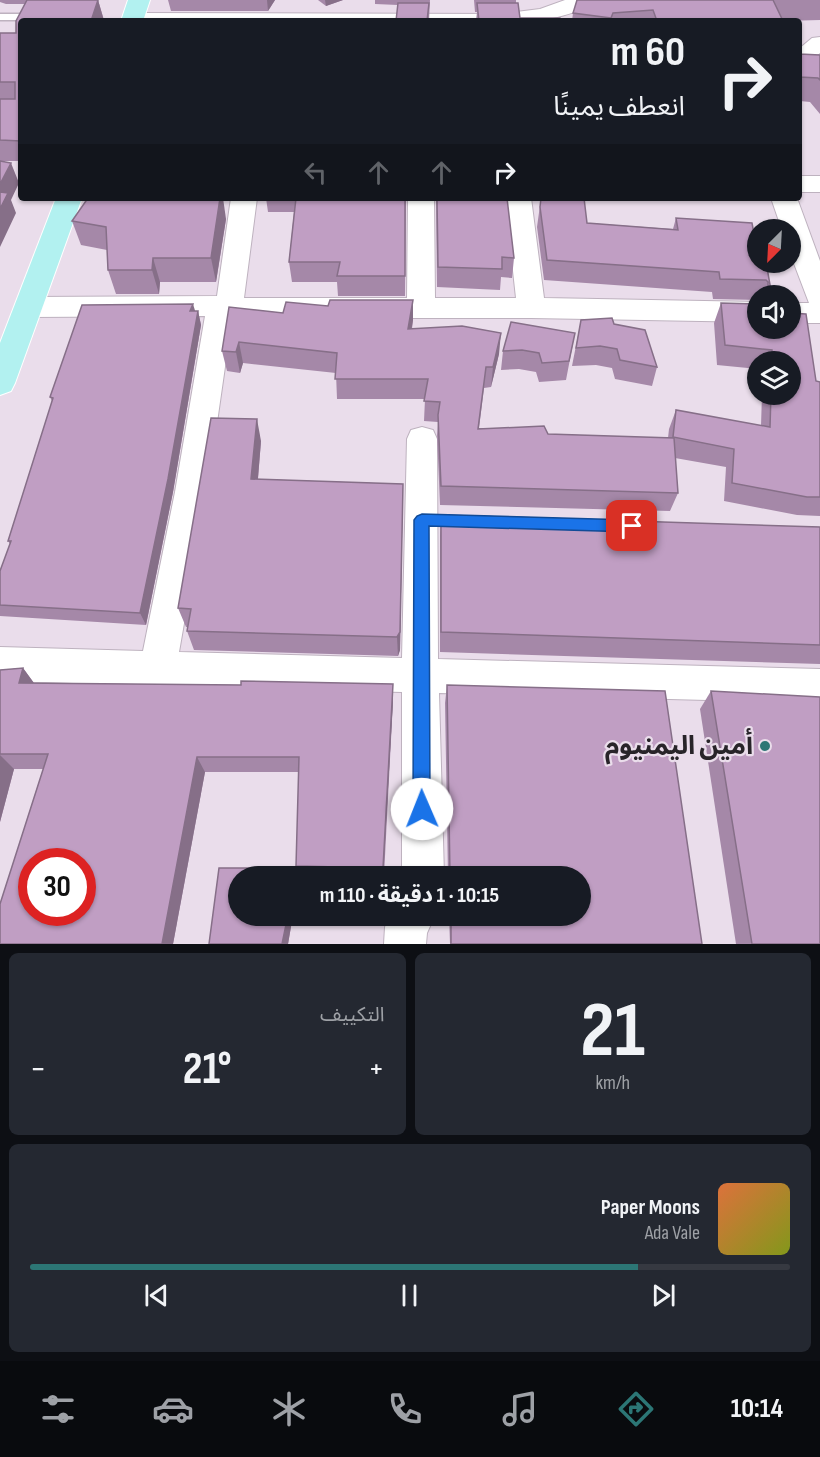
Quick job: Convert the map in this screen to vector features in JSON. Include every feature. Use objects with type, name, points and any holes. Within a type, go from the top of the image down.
[{"type":"main road","points":[[0,383],[4,347],[30,307],[68,201]]},
{"type":"street","points":[[536,18],[559,11],[582,0]]},
{"type":"street","points":[[135,13],[396,18]]},
{"type":"street","points":[[802,57],[820,43]]},
{"type":"street","points":[[802,60],[820,66]]},
{"type":"street","points":[[802,184],[820,184]]},
{"type":"street","points":[[158,668],[243,201]]},
{"type":"street","points":[[421,201],[421,308]]},
{"type":"street","points":[[518,201],[531,308]]},
{"type":"street","points":[[785,201],[820,298]]},
{"type":"street","points":[[30,307],[531,308],[747,312]]},
{"type":"street","points":[[801,313],[820,314]]},
{"type":"street","points":[[422,439],[420,675],[423,866]]},
{"type":"street","points":[[422,520],[457,521]]},
{"type":"street","points":[[0,664],[820,686]]},
{"type":"street","points":[[405,944],[407,926]]},
{"type":"lane","points":[[0,17],[29,17]]},
{"type":"building","points":[[27,0],[98,0],[92,18],[18,18],[18,141],[0,140],[0,99],[15,99],[15,82],[0,82],[0,33],[16,33],[16,21]]},
{"type":"building","points":[[577,0],[773,0],[782,18],[656,18],[653,10],[613,13],[611,18],[573,13]]},
{"type":"building","points":[[398,3],[429,3],[427,18],[396,18]]},
{"type":"building","points":[[477,3],[518,3],[520,18],[479,18]]},
{"type":"building","points":[[802,54],[820,55],[820,80],[802,77]]},
{"type":"building","points":[[0,161],[11,163],[0,184]]},
{"type":"building","points":[[0,192],[8,193],[0,209]]},
{"type":"building","points":[[86,201],[220,201],[211,258],[153,258],[152,270],[108,270],[106,227],[72,221]]},
{"type":"building","points":[[296,201],[405,201],[405,276],[337,276],[340,262],[289,262]]},
{"type":"building","points":[[437,201],[507,201],[514,258],[502,257],[502,269],[438,267]]},
{"type":"building","points":[[541,201],[584,201],[587,223],[678,230],[676,218],[747,223],[747,273],[768,273],[770,285],[766,280],[720,279],[719,272],[547,260]]},
{"type":"building","points":[[330,300],[413,300],[408,329],[462,326],[501,333],[493,367],[486,367],[478,429],[544,426],[548,434],[674,438],[678,493],[441,486],[438,415],[440,402],[424,401],[428,379],[335,379],[337,353],[239,342],[236,352],[222,351],[229,307],[283,313],[286,302],[328,306]]},
{"type":"building","points":[[721,303],[747,304],[747,339],[801,339],[801,314],[806,314],[816,381],[820,382],[820,497],[807,497],[732,483],[734,449],[673,437],[676,410],[770,427],[771,405],[801,405],[801,351],[772,351],[725,345]]},
{"type":"building","points":[[193,304],[190,311],[198,311],[168,479],[140,613],[0,605],[0,571],[11,541],[8,541],[53,398],[50,397],[82,305]]},
{"type":"building","points":[[612,318],[614,324],[645,330],[657,367],[620,360],[617,349],[600,346],[576,348],[581,320]]},
{"type":"building","points":[[511,322],[575,333],[569,361],[542,363],[539,353],[522,350],[503,351]]},
{"type":"building","points":[[211,418],[257,419],[251,479],[403,484],[400,632],[397,637],[187,631],[191,609],[178,608]]},
{"type":"building","points":[[441,515],[820,527],[820,645],[441,632]]},
{"type":"building","points":[[23,668],[19,683],[241,685],[241,681],[393,684],[383,866],[296,866],[299,757],[197,757],[162,944],[0,944],[0,904],[48,754],[0,754],[0,670]]},
{"type":"building","points":[[447,685],[665,691],[702,944],[451,944],[451,926],[591,926],[591,866],[450,866]]},
{"type":"building","points":[[711,691],[820,697],[820,944],[752,944]]},
{"type":"building","points":[[219,868],[228,868],[228,926],[286,926],[282,944],[209,944]]},
{"type":"place","name":"أمين اليمنيوم","points":[[765,746]]},
{"type":"route","points":[[422,809],[420,675],[422,520],[632,526]]}]
